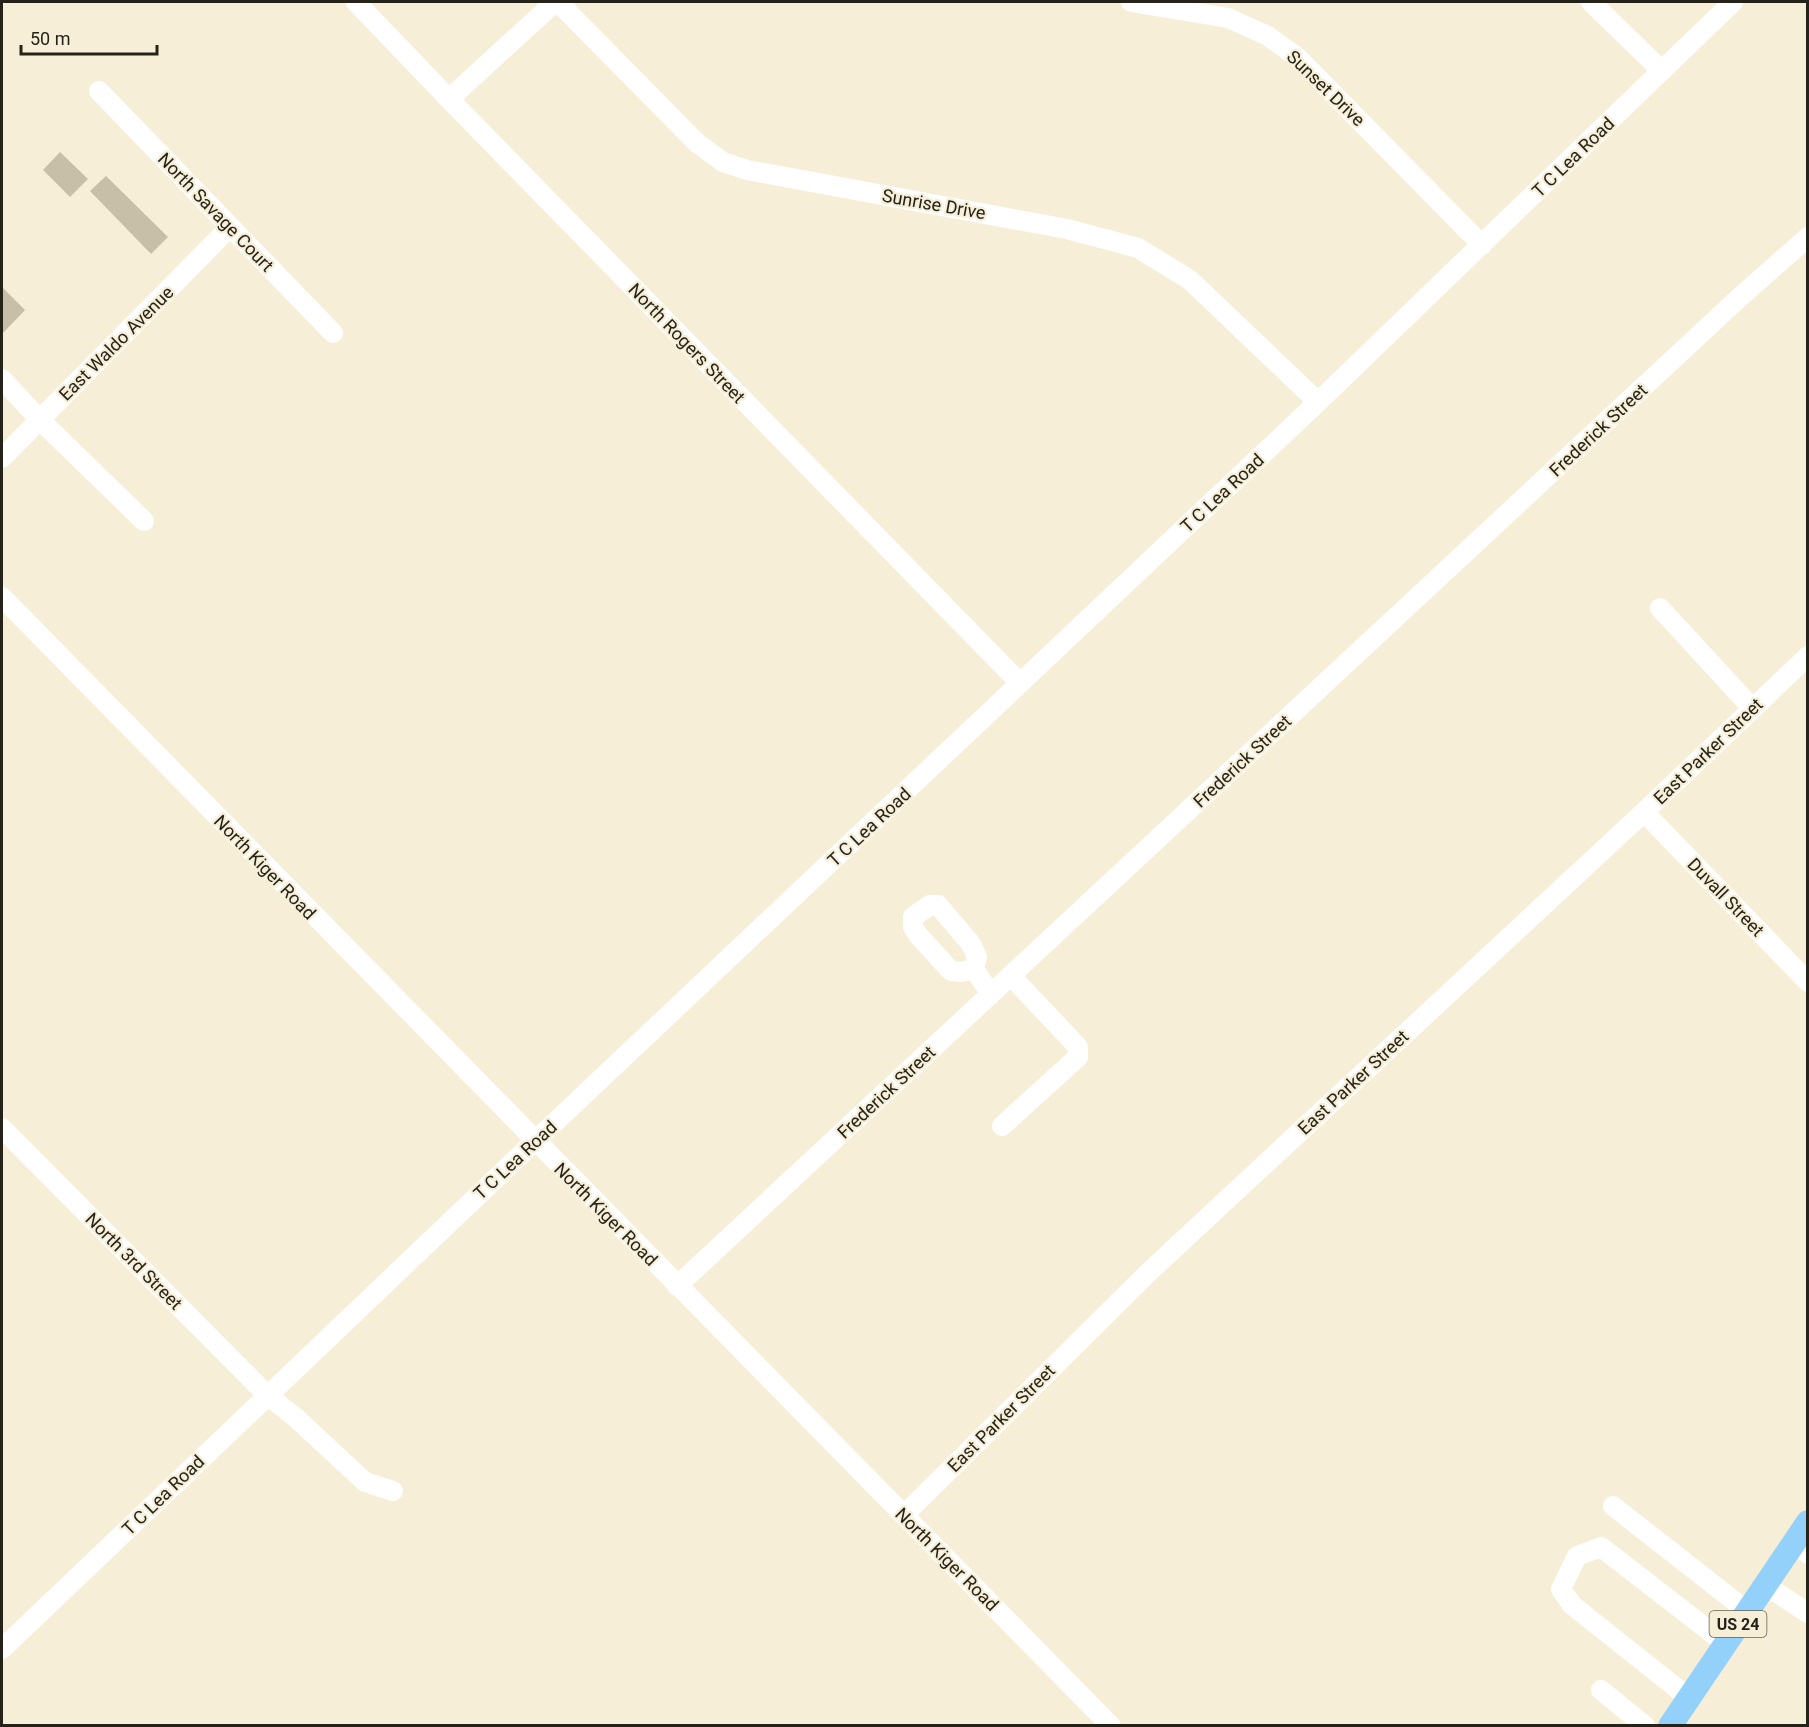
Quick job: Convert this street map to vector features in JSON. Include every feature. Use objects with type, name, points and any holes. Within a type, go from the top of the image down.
[{"type":"main road","name":"US 24","points":[[1670,1725],[1765,1585],[1803,1539]]},
{"type":"street","name":"North Rogers Street","points":[[356,2],[448,99],[1020,683]]},
{"type":"street","points":[[448,99],[557,2]]},
{"type":"street","name":"Sunrise Drive","points":[[557,2],[697,143],[723,162],[747,170],[1067,229],[1138,248],[1190,280],[1318,402]]},
{"type":"street","name":"Sunset Drive","points":[[1131,2],[1228,18],[1269,36],[1297,57],[1482,244]]},
{"type":"street","points":[[1591,2],[1662,71]]},
{"type":"street","name":"T C Lea Road","points":[[2,1649],[267,1395],[1318,402],[1733,2]]},
{"type":"street","name":"North Savage Court","points":[[99,92],[333,333]]},
{"type":"street","name":"East Waldo Avenue","points":[[2,458],[230,227]]},
{"type":"street","name":"Frederick Street","points":[[677,1286],[1740,297],[1808,237]]},
{"type":"street","points":[[2,379],[40,420],[144,521]]},
{"type":"street","name":"North Kiger Road","points":[[2,597],[535,1142],[1111,1725]]},
{"type":"street","points":[[1660,608],[1752,708]]},
{"type":"street","name":"East Parker Street","points":[[904,1515],[1150,1271],[1644,812],[1808,656]]},
{"type":"street","name":"Duvall Street","points":[[1644,812],[1808,982]]},
{"type":"street","points":[[974,969],[991,994]]},
{"type":"street","points":[[1002,1126],[1078,1057],[1078,1047],[1011,975]]},
{"type":"street","name":"North 3rd Street","points":[[2,1128],[267,1395],[295,1417],[365,1482],[393,1491]]},
{"type":"street","points":[[1613,1506],[1747,1611]]},
{"type":"street","points":[[1689,1698],[1572,1605],[1561,1589],[1577,1556],[1601,1547],[1725,1643]]},
{"type":"street","points":[[1765,1585],[1808,1613]]},
{"type":"street","points":[[1601,1690],[1645,1725]]},
{"type":"building","points":[[60,152],[88,179],[70,197],[43,170]]},
{"type":"building","points":[[106,176],[168,237],[151,254],[90,191]]},
{"type":"building","points":[[2,287],[25,310],[2,334]]}]
